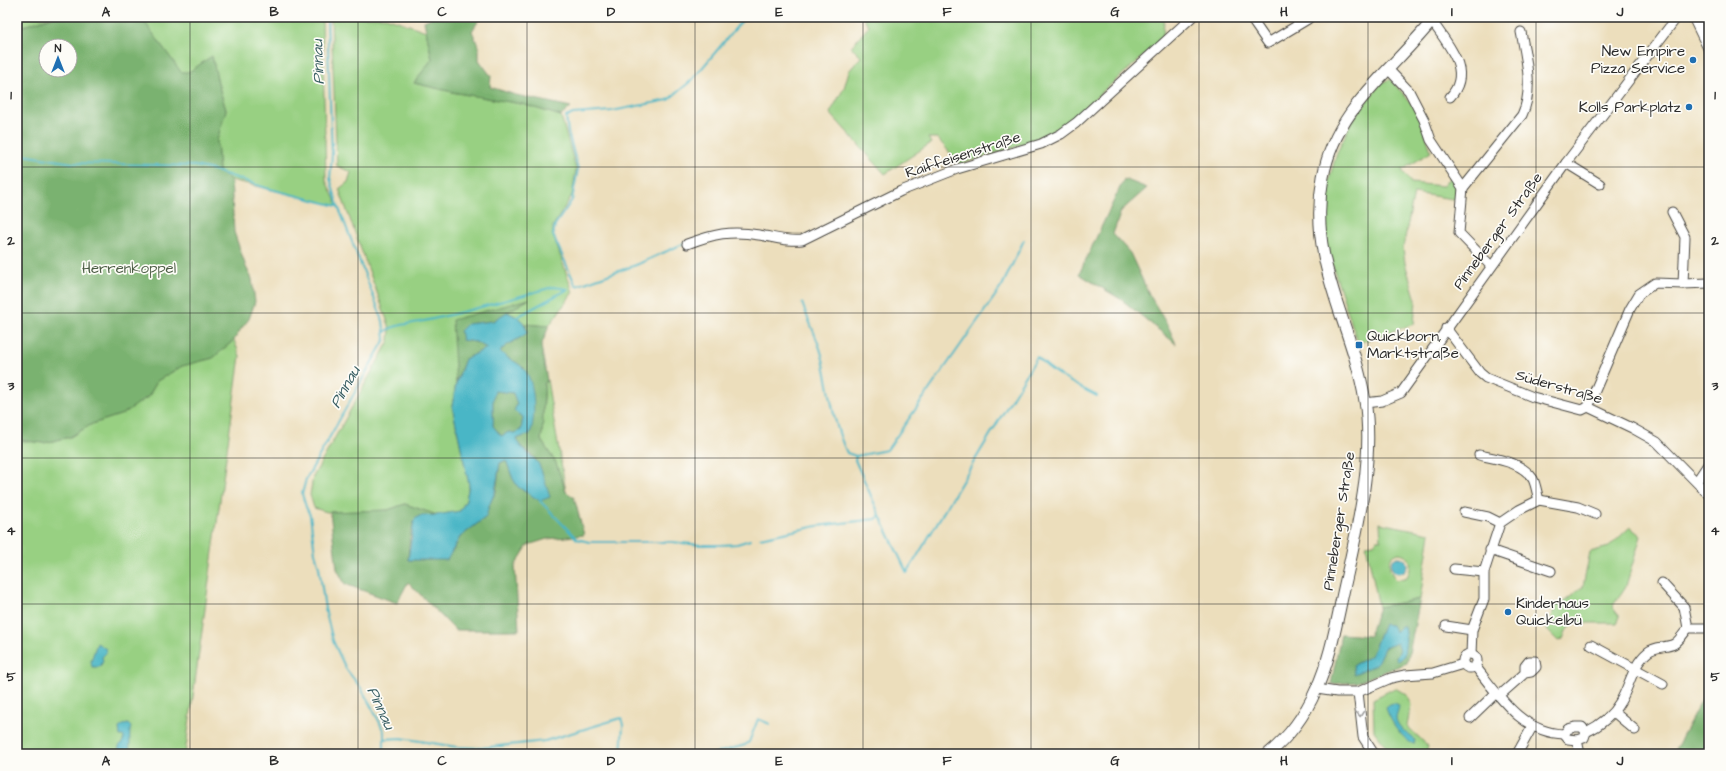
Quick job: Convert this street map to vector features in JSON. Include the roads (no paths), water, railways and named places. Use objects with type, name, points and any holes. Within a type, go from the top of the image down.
[{"type":"main road","points":[[1694,17],[1709,48]]},
{"type":"main road","points":[[1365,403],[1360,379],[1326,270],[1320,234],[1320,200],[1324,175],[1333,144],[1340,129],[1362,97],[1434,19]]},
{"type":"main road","name":"Pinneberger Straße","points":[[1268,754],[1282,741],[1303,715],[1317,689],[1329,654],[1363,491],[1367,429],[1365,403]]},
{"type":"street","name":"Raiffeisenstraße","points":[[687,244],[708,236],[726,232],[794,241],[802,240],[901,191],[957,169],[1041,144],[1061,134],[1076,122],[1192,17]]},
{"type":"street","points":[[1250,17],[1268,43],[1308,17]]},
{"type":"street","name":"Pinneberger Straße","points":[[1365,403],[1382,401],[1401,393],[1446,328],[1566,163],[1676,17]]},
{"type":"street","points":[[1694,17],[1709,18]]},
{"type":"street","points":[[1434,19],[1457,60],[1459,67],[1460,75],[1457,90],[1450,97]]},
{"type":"street","points":[[1491,266],[1459,233],[1463,188],[1522,115],[1526,106],[1529,93],[1521,32]]},
{"type":"street","points":[[1388,69],[1409,91],[1424,120],[1431,140],[1463,188]]},
{"type":"street","points":[[1566,163],[1600,184]]},
{"type":"street","points":[[1672,212],[1685,237],[1682,284]]},
{"type":"street","points":[[1588,407],[1630,309],[1639,294],[1648,286],[1655,283],[1709,283]]},
{"type":"street","name":"Süderstraße","points":[[1446,328],[1480,373],[1486,378],[1533,397],[1582,410],[1588,407],[1632,428],[1657,442],[1697,481],[1709,495]]},
{"type":"street","points":[[1479,455],[1502,460],[1519,466],[1532,479],[1539,500]]},
{"type":"street","points":[[1697,481],[1709,463]]},
{"type":"street","points":[[1471,654],[1472,630],[1484,599],[1484,572],[1500,523],[1519,510],[1539,500],[1578,507],[1595,514]]},
{"type":"street","points":[[1464,512],[1488,517],[1500,523]]},
{"type":"street","points":[[1490,550],[1551,571]]},
{"type":"street","points":[[1454,569],[1484,572]]},
{"type":"street","points":[[1662,583],[1684,607],[1688,628]]},
{"type":"street","points":[[1446,626],[1472,630]]},
{"type":"street","points":[[1564,734],[1568,739],[1577,740],[1584,738],[1586,732],[1601,725],[1614,712],[1620,702],[1634,668],[1648,651],[1662,645],[1674,644],[1688,628],[1709,628]]},
{"type":"street","points":[[1591,645],[1663,684]]},
{"type":"street","points":[[1463,664],[1463,658],[1471,654]]},
{"type":"street","points":[[1471,654],[1477,659],[1475,666]]},
{"type":"street","points":[[1317,689],[1337,692],[1358,692],[1390,678],[1405,675],[1433,673],[1463,664]]},
{"type":"street","points":[[1463,664],[1466,667],[1471,668],[1475,666]]},
{"type":"street","points":[[1475,666],[1514,714],[1532,727],[1552,734],[1564,734]]},
{"type":"street","points":[[1470,718],[1525,673]]},
{"type":"street","points":[[1358,692],[1363,737],[1374,754]]},
{"type":"street","points":[[1614,712],[1635,730]]},
{"type":"street","points":[[1517,754],[1532,727]]},
{"type":"street","points":[[1564,734],[1568,729],[1575,727],[1582,727],[1586,732]]},
{"type":"street","points":[[1577,740],[1580,754]]},
{"type":"water","points":[[507,312],[521,320],[525,325],[527,333],[500,351],[523,368],[530,381],[534,400],[532,427],[530,434],[516,439],[520,446],[540,466],[550,497],[540,501],[518,487],[513,479],[506,460],[500,463],[495,492],[486,517],[460,537],[447,560],[408,560],[414,520],[419,516],[460,511],[466,500],[469,485],[452,406],[456,384],[465,359],[487,348],[476,342],[462,340],[460,331],[467,324],[493,321]],"holes":[[[495,391],[513,393],[517,404],[514,411],[523,417],[521,430],[514,433],[509,432],[501,436],[493,426],[493,404]]]},
{"type":"water","points":[[1399,557],[1406,562],[1407,565],[1402,572],[1399,573],[1392,568],[1391,565],[1396,558]]},
{"type":"water","points":[[1384,624],[1392,625],[1396,633],[1400,626],[1404,626],[1406,640],[1404,656],[1397,661],[1396,657],[1400,650],[1397,643],[1384,648],[1376,665],[1354,674],[1353,665],[1371,656]]},
{"type":"water","points":[[97,643],[106,649],[106,653],[102,657],[103,661],[100,667],[92,667],[91,661]]},
{"type":"water","points":[[1394,703],[1399,705],[1396,716],[1397,722],[1401,728],[1415,740],[1414,744],[1401,734],[1387,712],[1386,707]]},
{"type":"water","points":[[128,724],[131,727],[130,747],[128,754],[118,754],[119,746],[124,738],[123,736],[120,736],[119,728]]},
{"type":"waterway","name":"Pinnau","points":[[327,17],[332,155],[330,178],[338,206],[383,321],[385,339],[306,479],[302,494],[310,515],[325,609],[333,641],[346,669],[361,688],[384,732],[384,754]]},
{"type":"waterway","points":[[685,243],[636,265],[576,286],[553,235],[555,225],[572,200],[578,169],[568,132],[566,117],[573,114],[612,111],[668,100],[692,80],[745,17]]},
{"type":"waterway","points":[[17,154],[73,163],[195,166],[213,170],[266,188],[337,206]]},
{"type":"waterway","points":[[880,516],[855,460],[856,456],[887,450],[1002,286],[1024,240]]},
{"type":"waterway","points":[[384,333],[391,328],[405,324],[486,306],[553,287],[568,289]]},
{"type":"waterway","points":[[517,317],[568,289]]},
{"type":"waterway","points":[[802,303],[822,355],[835,417],[842,441],[847,453],[856,456]]},
{"type":"waterway","points":[[760,538],[817,526],[876,519],[880,516],[907,573],[1037,357],[1058,375],[1097,396]]},
{"type":"waterway","points":[[540,501],[577,539],[589,542],[672,542],[701,545],[721,545],[737,544],[750,540]]},
{"type":"waterway","points":[[384,739],[401,738],[457,747],[481,748],[545,741],[621,718],[623,725],[621,754]]},
{"type":"waterway","points":[[713,754],[745,745],[749,742],[758,719],[770,724]]},
{"type":"place","name":"New Empire Pizza Service","points":[[1693,60]]},
{"type":"place","name":"Kolls Parkplatz","points":[[1689,107]]},
{"type":"place","name":"Quickborn, Marktstraße","points":[[1359,345]]},
{"type":"place","name":"Kinderhaus Quickelbü","points":[[1508,612]]},
{"type":"park label","name":"Herrenkoppel","points":[[129,268]]}]
